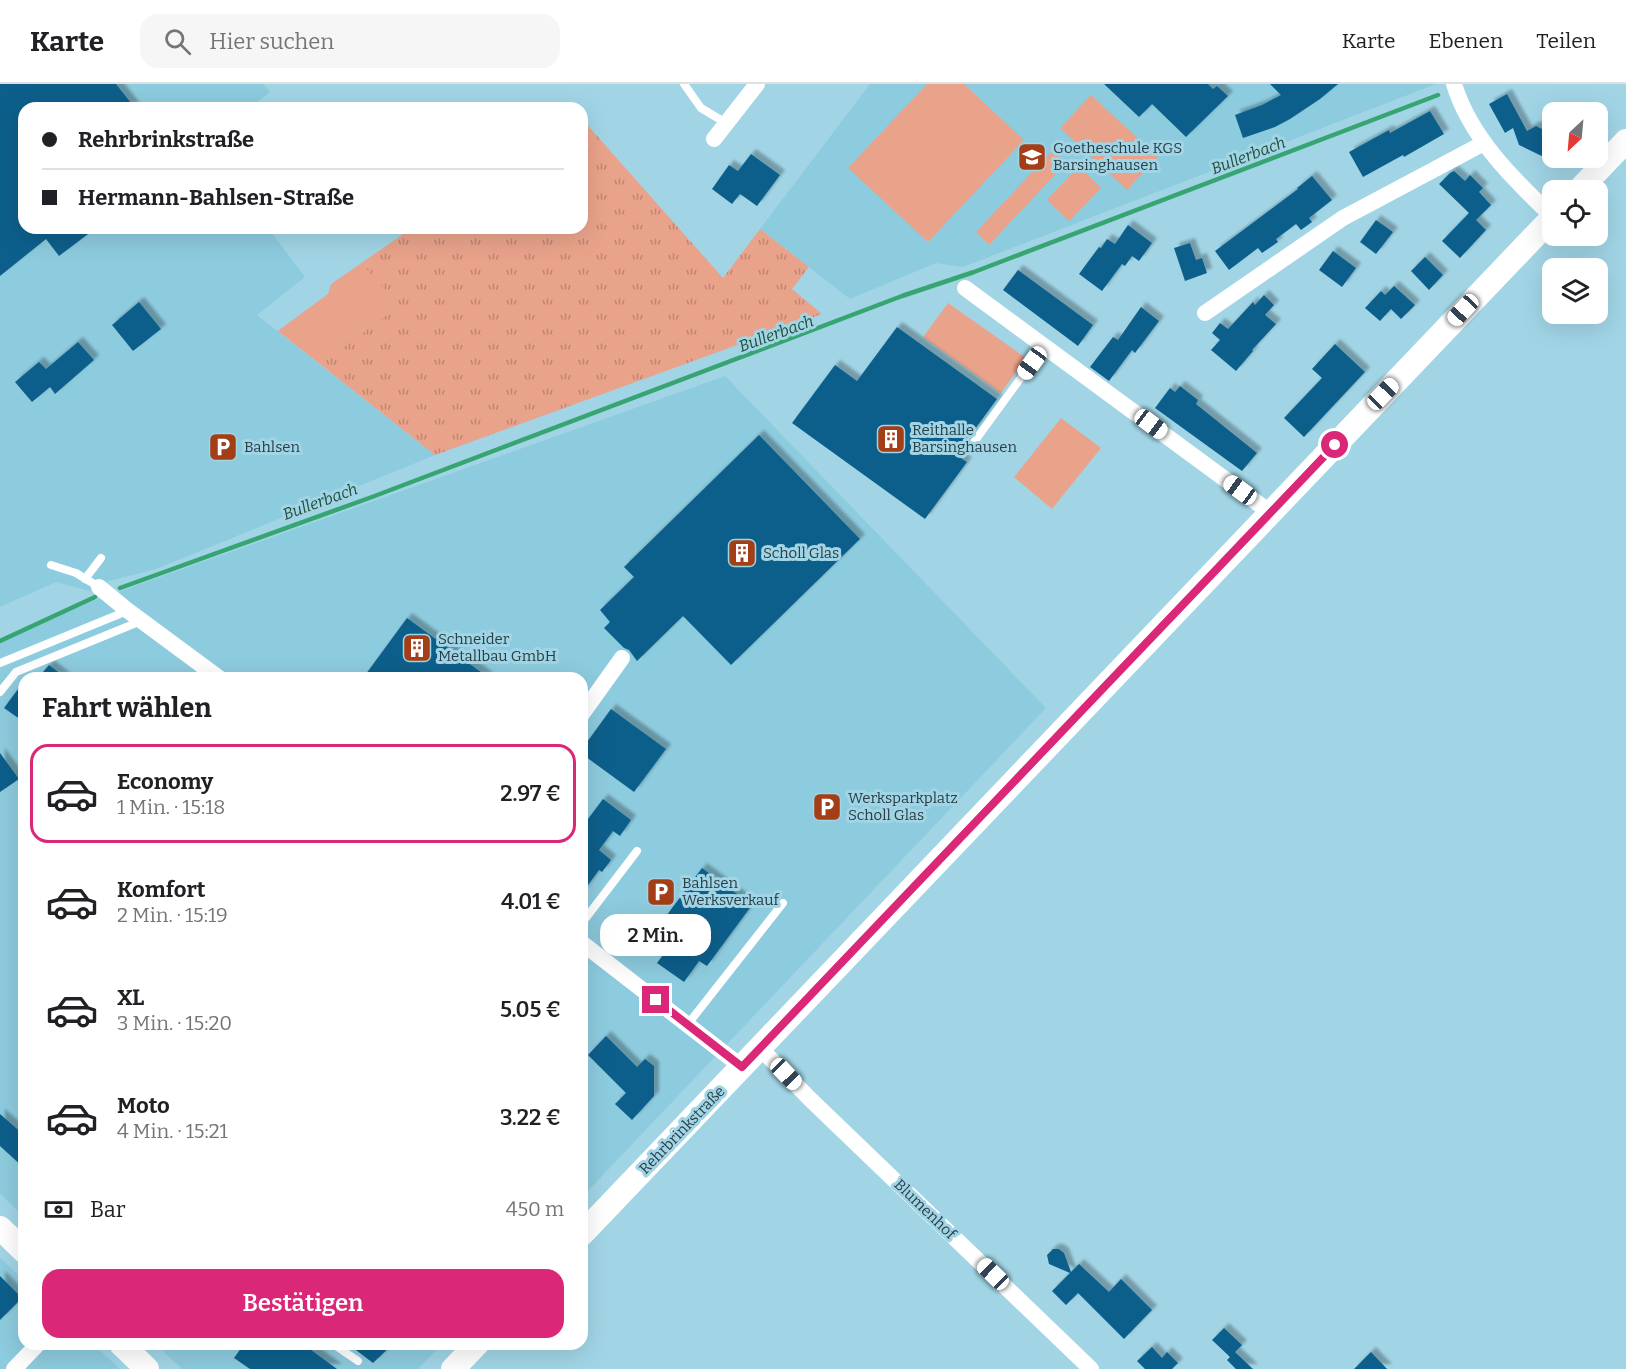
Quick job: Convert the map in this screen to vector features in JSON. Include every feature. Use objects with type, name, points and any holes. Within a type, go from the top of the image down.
[{"type":"main road","points":[[1589,180],[1626,141]]},
{"type":"main road","name":"Rehrbrinkstraße","points":[[588,1228],[1542,228]]},
{"type":"main road","points":[[0,1228],[18,1245]]},
{"type":"main road","points":[[127,1350],[147,1369]]},
{"type":"main road","points":[[453,1369],[471,1350]]},
{"type":"street","points":[[714,139],[757,84]]},
{"type":"street","points":[[1454,84],[1459,102],[1484,143],[1542,207]]},
{"type":"street","points":[[1204,313],[1343,218],[1484,143]]},
{"type":"street","points":[[965,288],[1271,513]]},
{"type":"street","points":[[92,583],[211,672]]},
{"type":"street","points":[[588,706],[622,658]]},
{"type":"street","points":[[588,948],[742,1067]]},
{"type":"street","name":"Blumenhof","points":[[760,1048],[1092,1369]]},
{"type":"street","points":[[14,1369],[32,1350]]},
{"type":"lane","points":[[684,84],[701,108],[726,123]]},
{"type":"lane","points":[[969,449],[1044,346]]},
{"type":"lane","points":[[51,565],[76,573],[92,583],[102,558]]},
{"type":"lane","points":[[0,663],[127,610]]},
{"type":"lane","points":[[0,692],[16,672],[141,621]]},
{"type":"lane","points":[[588,915],[637,851]]},
{"type":"lane","points":[[688,1024],[783,903]]},
{"type":"lane","points":[[342,1350],[358,1361]]},
{"type":"shaded area","name":"Bahlsen","points":[[0,84],[263,84],[270,92],[257,102],[18,102],[18,234],[273,234],[305,277],[257,315],[435,455],[156,569],[105,582],[93,592],[56,582],[0,607]]},
{"type":"shaded area","name":"Goetheschule KGS Barsinghausen","points":[[870,84],[1436,84],[963,267],[936,263],[850,299],[760,229]]},
{"type":"shaded area","points":[[725,376],[1046,708],[588,1191],[588,672],[18,672],[18,1211],[0,1193],[0,640],[90,602]]},
{"type":"shaded area","points":[[0,1258],[18,1274],[18,1350],[99,1350],[120,1369],[0,1369]]},
{"type":"shaded area","points":[[162,1350],[436,1350],[418,1369],[182,1369]]},
{"type":"green space","points":[[927,84],[964,84],[1024,140],[928,242],[848,168]]},
{"type":"green space","points":[[1091,95],[1158,157],[1127,190],[1060,128]]},
{"type":"green space","points":[[588,126],[723,278],[760,229],[809,267],[792,289],[822,314],[435,455],[278,331],[328,294],[331,284],[403,234],[588,234]]},
{"type":"green space","points":[[1053,150],[1066,163],[989,245],[976,232]]},
{"type":"green space","points":[[1079,166],[1101,188],[1069,221],[1047,200]]},
{"type":"green space","points":[[365,267],[399,306],[321,364],[278,331]]},
{"type":"green space","points":[[948,303],[1026,358],[1001,393],[923,337]]},
{"type":"green space","points":[[1061,418],[1101,448],[1052,509],[1014,477]]},
{"type":"building","points":[[0,84],[116,84],[130,102],[18,102],[18,234],[88,234],[59,256],[46,239],[0,276]]},
{"type":"building","points":[[1104,84],[1208,84],[1213,89],[1217,86],[1228,96],[1186,137],[1152,104],[1139,117]]},
{"type":"building","points":[[1270,84],[1338,84],[1290,119],[1243,138],[1235,115],[1281,95]]},
{"type":"building","points":[[1507,94],[1527,131],[1536,126],[1542,129],[1542,156],[1519,145],[1513,128],[1505,133],[1489,104]]},
{"type":"building","points":[[1430,111],[1444,134],[1363,177],[1349,152]]},
{"type":"building","points":[[751,154],[780,175],[757,206],[740,194],[732,204],[712,189],[729,165],[738,171]]},
{"type":"building","points":[[1454,171],[1465,181],[1470,175],[1483,188],[1479,192],[1491,205],[1476,220],[1486,230],[1460,258],[1442,241],[1469,213],[1439,184]]},
{"type":"building","points":[[1312,176],[1332,200],[1309,218],[1312,222],[1301,230],[1296,224],[1276,239],[1278,242],[1262,253],[1258,248],[1229,270],[1215,251]]},
{"type":"building","points":[[1376,220],[1393,232],[1376,254],[1360,242]]},
{"type":"building","points":[[1128,225],[1152,243],[1139,261],[1132,256],[1125,266],[1122,264],[1102,291],[1079,274],[1107,239],[1115,244]]},
{"type":"building","points":[[1190,243],[1196,260],[1202,258],[1207,273],[1185,281],[1174,248]]},
{"type":"building","points":[[1333,251],[1356,268],[1342,287],[1319,270]]},
{"type":"building","points":[[1425,257],[1443,275],[1429,290],[1411,271]]},
{"type":"building","points":[[1018,270],[1093,325],[1078,346],[1003,290]]},
{"type":"building","points":[[1394,286],[1415,305],[1401,319],[1391,309],[1380,321],[1365,308],[1381,291],[1385,295]]},
{"type":"building","points":[[1264,295],[1274,305],[1265,315],[1276,324],[1236,371],[1211,350],[1220,340],[1212,333],[1220,323],[1228,329],[1253,302],[1255,305]]},
{"type":"building","points":[[139,302],[161,329],[133,351],[112,325]]},
{"type":"building","points":[[1141,307],[1159,321],[1135,353],[1132,350],[1109,381],[1090,367],[1113,337],[1118,340]]},
{"type":"building","name":"Reithalle Barsinghausen","points":[[897,327],[997,399],[956,455],[967,462],[925,519],[792,423],[835,365],[857,381]]},
{"type":"building","points":[[78,342],[94,360],[55,394],[50,387],[32,402],[15,382],[39,362],[46,369]]},
{"type":"building","points":[[1335,344],[1365,372],[1304,437],[1284,418],[1322,378],[1312,369]]},
{"type":"building","points":[[1180,386],[1198,400],[1196,404],[1257,453],[1242,471],[1155,408],[1170,388],[1175,392]]},
{"type":"building","name":"Scholl Glas","points":[[759,435],[860,539],[731,665],[683,616],[637,661],[629,650],[624,648],[604,628],[610,622],[600,610],[634,577],[624,567]]},
{"type":"building","name":"Schneider Metallbau GmbH","points":[[407,618],[481,672],[367,672]]},
{"type":"building","points":[[49,665],[58,672],[43,672]]},
{"type":"building","points":[[18,689],[18,718],[4,708]]},
{"type":"building","points":[[611,709],[666,749],[634,792],[588,758],[588,741]]},
{"type":"building","points":[[0,753],[18,780],[0,792]]},
{"type":"building","points":[[603,799],[631,820],[620,836],[613,831],[599,850],[611,860],[602,872],[599,870],[588,885],[588,819]]},
{"type":"building","points":[[702,868],[752,905],[707,966],[699,961],[684,982],[657,963],[672,943],[655,931]]},
{"type":"building","points":[[606,1036],[637,1067],[645,1059],[654,1066],[654,1096],[632,1120],[615,1104],[626,1093],[588,1055]]},
{"type":"building","points":[[0,1114],[18,1130],[18,1162],[0,1146]]},
{"type":"building","points":[[1053,1249],[1059,1249],[1064,1253],[1071,1272],[1079,1264],[1109,1292],[1121,1279],[1152,1310],[1124,1339],[1078,1293],[1066,1305],[1052,1291],[1070,1273],[1049,1264],[1047,1255]]},
{"type":"building","points":[[0,1276],[18,1294],[18,1302],[0,1320]]},
{"type":"building","points":[[1224,1328],[1242,1345],[1235,1352],[1253,1369],[1236,1369],[1227,1360],[1230,1357],[1212,1340]]},
{"type":"building","points":[[1152,1347],[1162,1358],[1167,1352],[1178,1363],[1172,1369],[1145,1369],[1137,1361]]},
{"type":"building","points":[[240,1350],[311,1350],[337,1369],[250,1369],[234,1358]]},
{"type":"building","points":[[356,1350],[387,1350],[373,1363]]},
{"type":"building","points":[[1371,1352],[1387,1369],[1354,1369]]},
{"type":"waterway","name":"Bullerbach","points":[[120,588],[372,497],[902,296],[974,272],[1438,95]]},
{"type":"waterway","name":"Bullerbach","points":[[0,641],[95,597]]},
{"type":"place","name":"Goetheschule KGS Barsinghausen","points":[[1032,157]]},
{"type":"place","name":"Reithalle Barsinghausen","points":[[891,439]]},
{"type":"place","name":"Bahlsen","points":[[223,447]]},
{"type":"place","name":"Scholl Glas","points":[[742,553]]},
{"type":"place","name":"Schneider Metallbau GmbH","points":[[417,648]]},
{"type":"place","name":"Werksparkplatz Scholl Glas","points":[[827,807]]},
{"type":"place","name":"Bahlsen Werksverkauf","points":[[661,892]]},
{"type":"route","points":[[656,1000],[742,1067],[1335,445]]}]
